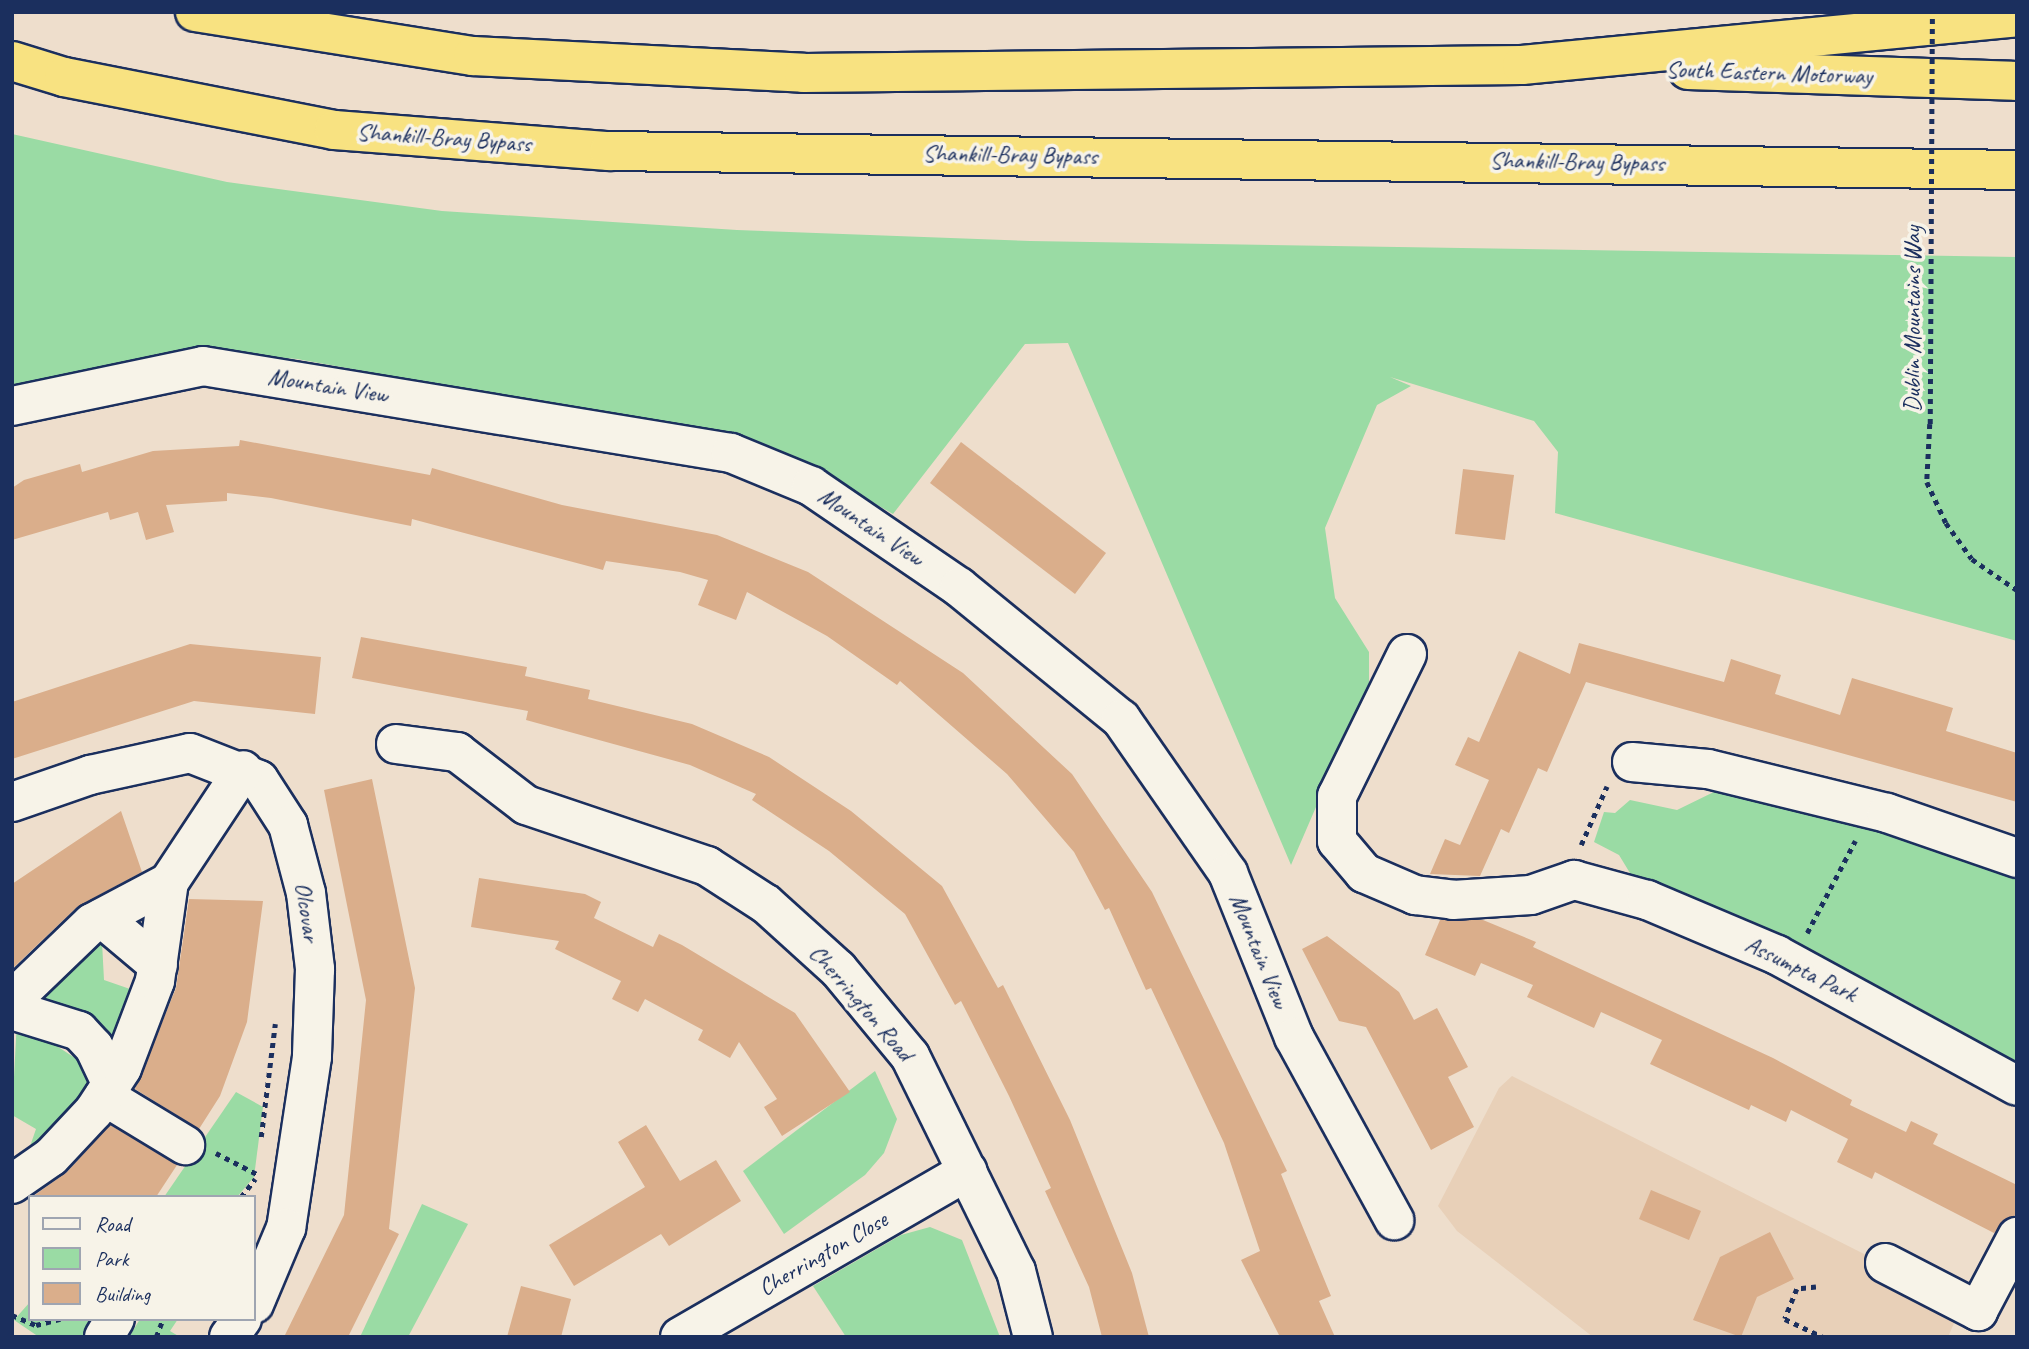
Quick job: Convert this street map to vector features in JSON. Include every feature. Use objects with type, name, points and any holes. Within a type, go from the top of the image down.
[{"type":"highway","points":[[195,12],[473,56],[804,73],[1522,65],[2017,17]]},
{"type":"highway","name":"Shankill-Bray Bypass","points":[[12,61],[64,77],[334,130],[609,151],[2017,170]]},
{"type":"highway","name":"South Eastern Motorway","points":[[1522,65],[2017,81]]},
{"type":"street","name":"Mountain View","points":[[12,406],[203,366],[730,453],[811,486],[959,587],[1121,719],[1228,873],[1294,1037],[1394,1220]]},
{"type":"street","points":[[1407,654],[1337,796],[1333,822],[1347,859],[1387,886],[1453,900],[1531,895],[1574,880]]},
{"type":"street","name":"Cherrington Road","points":[[396,744],[457,752],[526,805],[707,866],[766,904],[838,969],[910,1056],[1016,1271],[1033,1337]]},
{"type":"street","name":"Olcovar","points":[[12,803],[164,755],[190,753],[243,770],[259,780],[288,825],[306,893],[314,995],[298,1177],[286,1228],[256,1299]]},
{"type":"street","points":[[1632,762],[1708,769],[1871,810],[2017,858]]},
{"type":"street","points":[[20,1168],[108,1090],[144,1017],[158,965],[169,882],[243,770]]},
{"type":"street","name":"Assumpta Park","points":[[1574,880],[1647,900],[1791,963],[2017,1086]]},
{"type":"street","points":[[12,1000],[102,918],[169,882]]},
{"type":"street","points":[[102,918],[158,965]]},
{"type":"street","points":[[12,1010],[79,1031],[94,1047],[108,1090],[185,1146]]},
{"type":"street","name":"Cherrington Close","points":[[680,1337],[967,1171]]},
{"type":"street","points":[[1885,1263],[1978,1311],[2017,1237]]},
{"type":"street","points":[[104,1337],[114,1321]]},
{"type":"street","points":[[229,1337],[241,1321]]},
{"type":"path","name":"Dublin Mountains Way","points":[[1932,12],[1930,424],[1927,482],[1946,523],[1972,559],[2017,590]]},
{"type":"path","points":[[1574,880],[1589,822],[1617,766],[1632,762]]},
{"type":"path","points":[[1791,963],[1871,810]]},
{"type":"path","points":[[185,1146],[198,1140],[255,1179]]},
{"type":"path","points":[[243,1195],[258,1172],[298,1177]]},
{"type":"path","points":[[1816,1287],[1797,1289],[1785,1319],[1823,1337]]},
{"type":"path","points":[[12,1315],[36,1325],[52,1321]]},
{"type":"shaded area","points":[[1512,1076],[1870,1257],[1864,1271],[1955,1321],[1948,1337],[1593,1337],[1457,1231],[1438,1206],[1499,1088]]},
{"type":"green space","points":[[12,134],[227,182],[442,211],[737,230],[1030,241],[2017,257],[2017,641],[1555,513],[1558,452],[1534,421],[1390,377],[1411,386],[1377,405],[1325,528],[1335,598],[1369,652],[1369,684],[1291,865],[1068,343],[1025,344],[893,514],[809,466],[693,431],[297,359],[205,351],[12,395]]},
{"type":"green space","points":[[1722,788],[2017,867],[2017,1063],[1896,995],[1633,878],[1619,855],[1594,842],[1604,812],[1615,813],[1630,800],[1677,810]]},
{"type":"green space","points":[[102,942],[104,980],[130,989],[153,970],[115,1066],[26,1007]]},
{"type":"green space","points":[[17,1020],[101,1075],[106,1086],[27,1155],[36,1129],[12,1115]]},
{"type":"green space","points":[[875,1071],[897,1119],[884,1153],[865,1175],[784,1234],[743,1171]]},
{"type":"green space","points":[[236,1092],[263,1107],[254,1177],[239,1195],[165,1195]]},
{"type":"green space","points":[[422,1204],[468,1224],[408,1337],[360,1337]]},
{"type":"green space","points":[[930,1227],[962,1240],[1000,1337],[846,1337],[813,1286],[901,1235]]},
{"type":"green space","points":[[28,1304],[28,1321],[95,1321],[86,1337],[39,1337],[14,1320]]},
{"type":"green space","points":[[139,1321],[177,1321],[170,1331],[180,1337],[129,1337]]},
{"type":"building","points":[[240,440],[430,475],[432,468],[562,505],[717,535],[808,572],[963,673],[1072,774],[1152,892],[1287,1171],[1281,1174],[1331,1296],[1319,1301],[1335,1337],[1280,1337],[1241,1260],[1260,1251],[1224,1143],[1151,988],[1146,990],[1109,908],[1105,910],[1074,852],[1007,774],[900,681],[897,685],[827,636],[747,592],[736,620],[698,605],[708,580],[680,572],[606,561],[603,570],[412,519],[411,526],[271,498],[227,493],[227,501],[166,505],[174,532],[146,540],[138,512],[110,520],[108,512],[12,540],[12,488],[24,480],[80,464],[82,472],[153,451],[239,446]]},
{"type":"building","points":[[961,442],[1106,553],[1075,594],[930,483]]},
{"type":"building","points":[[1463,469],[1514,475],[1505,540],[1455,534]]},
{"type":"building","points":[[361,637],[527,667],[525,676],[590,690],[588,699],[692,724],[769,757],[851,811],[942,886],[998,988],[1003,985],[1070,1120],[1132,1273],[1149,1337],[1102,1337],[1089,1287],[1045,1191],[1051,1188],[1009,1096],[961,1001],[955,1005],[905,914],[829,851],[752,800],[756,794],[690,765],[526,720],[528,711],[352,678]]},
{"type":"building","points":[[1579,643],[1724,682],[1731,659],[1781,675],[1775,694],[1840,715],[1852,678],[1953,708],[1946,731],[2017,753],[2017,802],[1586,682],[1547,772],[1538,768],[1509,833],[1501,829],[1480,876],[1430,874],[1445,839],[1460,845],[1489,780],[1455,765],[1468,737],[1479,742],[1519,651],[1570,674]]},
{"type":"building","points":[[190,644],[321,657],[315,714],[194,701],[12,759],[12,702]]},
{"type":"building","points":[[372,779],[415,988],[389,1229],[399,1234],[348,1337],[284,1337],[344,1215],[366,1000],[324,790]]},
{"type":"building","points":[[121,811],[142,872],[77,907],[12,969],[12,884]]},
{"type":"building","points":[[479,878],[585,894],[601,902],[594,918],[653,947],[659,934],[682,945],[795,1013],[850,1092],[782,1136],[764,1107],[777,1099],[739,1042],[730,1058],[698,1040],[703,1030],[645,999],[638,1012],[612,999],[621,981],[555,949],[559,941],[471,927]]},
{"type":"building","points":[[189,899],[263,901],[247,1022],[220,1096],[199,1129],[135,1089],[176,988]]},
{"type":"building","points":[[1440,920],[1483,920],[1536,942],[1533,947],[1773,1058],[1852,1100],[1850,1105],[1906,1132],[1911,1121],[1938,1134],[1933,1144],[2017,1185],[2015,1215],[1994,1233],[1875,1172],[1872,1179],[1837,1162],[1848,1139],[1791,1110],[1786,1122],[1751,1105],[1749,1110],[1650,1064],[1662,1040],[1601,1012],[1594,1028],[1527,997],[1533,985],[1481,963],[1475,976],[1425,955]]},
{"type":"building","points":[[1327,936],[1399,992],[1414,1020],[1437,1008],[1468,1067],[1448,1077],[1474,1127],[1431,1150],[1366,1027],[1339,1021],[1302,949]]},
{"type":"building","points":[[110,1125],[177,1165],[157,1195],[35,1195],[67,1172]]},
{"type":"building","points":[[646,1125],[680,1181],[716,1160],[741,1201],[669,1246],[661,1234],[574,1286],[549,1245],[645,1187],[618,1142]]},
{"type":"building","points":[[1651,1190],[1701,1211],[1689,1240],[1639,1219]]},
{"type":"building","points":[[1770,1232],[1794,1279],[1757,1297],[1741,1337],[1693,1320],[1720,1257]]},
{"type":"building","points":[[521,1286],[571,1299],[561,1337],[507,1337]]}]
